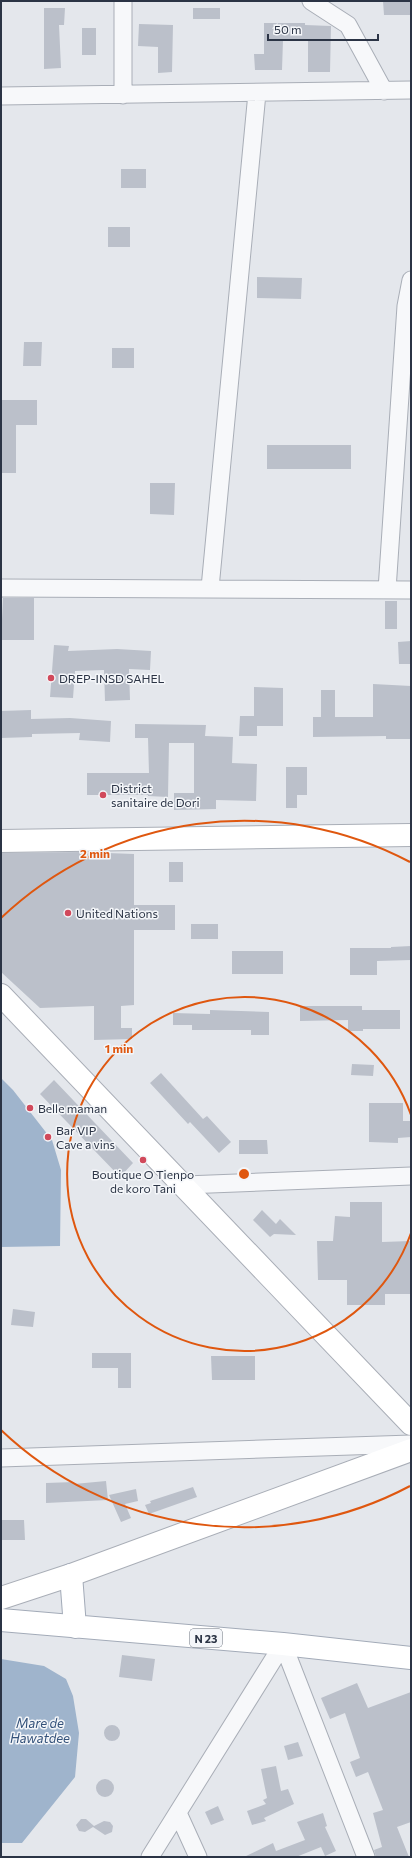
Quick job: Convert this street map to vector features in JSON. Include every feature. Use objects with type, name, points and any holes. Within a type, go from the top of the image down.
[{"type":"main road","points":[[1,841],[411,836]]},
{"type":"main road","points":[[1,995],[185,1185],[411,1424]]},
{"type":"main road","points":[[1,1598],[71,1575],[411,1450]]},
{"type":"main road","points":[[71,1575],[75,1627]]},
{"type":"main road","name":"N 23","points":[[1,1620],[282,1644],[411,1658]]},
{"type":"street","points":[[123,1],[123,95]]},
{"type":"street","points":[[311,1],[348,25],[384,91]]},
{"type":"street","points":[[1,96],[411,90]]},
{"type":"street","points":[[210,588],[257,93]]},
{"type":"street","points":[[388,590],[406,306],[411,280]]},
{"type":"street","points":[[1,588],[411,590]]},
{"type":"street","points":[[185,1185],[411,1176]]},
{"type":"street","points":[[1,1458],[411,1444]]},
{"type":"street","points":[[150,1857],[282,1644]]},
{"type":"street","points":[[282,1644],[366,1857]]},
{"type":"street","points":[[178,1813],[198,1857]]},
{"type":"water","points":[[1,1078],[13,1090],[52,1140],[61,1170],[60,1246],[1,1247]]},
{"type":"water","name":"Mare de Hawatdee","points":[[1,1659],[44,1666],[66,1679],[73,1696],[79,1733],[75,1777],[22,1843],[1,1843]]},
{"type":"building","points":[[383,1],[411,1],[411,15],[384,15]]},
{"type":"building","points":[[44,8],[65,8],[64,25],[59,25],[61,68],[44,69]]},
{"type":"building","points":[[193,8],[220,8],[220,19],[193,19]]},
{"type":"building","points":[[264,23],[305,23],[305,25],[331,26],[330,72],[308,72],[308,40],[283,40],[282,70],[255,70],[254,54],[264,54]]},
{"type":"building","points":[[139,24],[173,25],[172,72],[158,73],[158,47],[138,46]]},
{"type":"building","points":[[82,28],[96,28],[96,55],[82,55]]},
{"type":"building","points":[[121,169],[146,169],[146,188],[121,188]]},
{"type":"building","points":[[108,227],[130,227],[130,247],[108,247]]},
{"type":"building","points":[[257,277],[302,278],[301,299],[257,298]]},
{"type":"building","points":[[24,342],[42,342],[41,366],[23,366]]},
{"type":"building","points":[[112,348],[134,348],[134,368],[112,368]]},
{"type":"building","points":[[1,400],[37,400],[37,425],[16,425],[16,473],[1,473]]},
{"type":"building","points":[[267,445],[351,445],[351,469],[267,469]]},
{"type":"building","points":[[150,483],[175,483],[174,515],[150,514]]},
{"type":"building","points":[[3,598],[34,598],[34,640],[1,640]]},
{"type":"building","points":[[385,601],[397,601],[397,629],[385,629]]},
{"type":"building","points":[[411,641],[411,664],[399,664],[398,642]]},
{"type":"building","points":[[54,645],[69,646],[68,651],[117,649],[151,651],[150,670],[129,669],[130,700],[105,701],[104,670],[75,671],[73,698],[50,697]]},
{"type":"building","points":[[373,684],[411,686],[411,739],[386,739],[386,736],[313,737],[313,717],[321,717],[321,690],[335,690],[335,717],[373,717]]},
{"type":"building","points":[[254,687],[283,688],[283,726],[257,726],[257,736],[239,736],[240,716],[254,716]]},
{"type":"building","points":[[31,710],[31,719],[70,718],[111,721],[110,742],[79,740],[80,733],[32,734],[32,737],[1,738],[1,711]]},
{"type":"building","points":[[135,724],[206,725],[205,736],[233,737],[232,763],[257,764],[256,801],[216,800],[216,809],[174,810],[174,793],[194,793],[194,743],[169,743],[168,797],[148,795],[87,795],[87,773],[149,773],[148,738],[135,738]]},
{"type":"building","points":[[286,767],[307,767],[307,795],[297,795],[297,808],[286,808]]},
{"type":"building","name":"United Nations","points":[[81,852],[134,854],[134,905],[175,905],[175,930],[134,930],[134,1005],[121,1006],[121,1028],[132,1028],[132,1039],[94,1040],[94,1006],[40,1008],[1,972],[1,853]]},
{"type":"building","points":[[169,862],[183,862],[183,882],[169,882]]},
{"type":"building","points":[[191,924],[218,924],[218,939],[191,939]]},
{"type":"building","points":[[411,946],[411,960],[377,961],[377,975],[350,975],[350,948],[391,948]]},
{"type":"building","points":[[232,951],[283,951],[283,974],[232,974]]},
{"type":"building","points":[[300,1006],[362,1006],[362,1010],[400,1010],[400,1029],[363,1029],[363,1031],[348,1031],[348,1020],[300,1021]]},
{"type":"building","points":[[210,1010],[269,1012],[269,1035],[251,1035],[251,1030],[192,1030],[192,1025],[173,1025],[173,1013],[210,1014]]},
{"type":"building","points":[[352,1064],[374,1065],[373,1076],[351,1075]]},
{"type":"building","points":[[161,1073],[203,1119],[207,1116],[231,1142],[219,1153],[190,1122],[188,1124],[150,1083]]},
{"type":"building","points":[[54,1080],[133,1163],[120,1177],[40,1094]]},
{"type":"building","points":[[369,1103],[403,1103],[403,1121],[411,1121],[411,1137],[398,1138],[398,1143],[369,1142]]},
{"type":"building","points":[[239,1140],[267,1140],[268,1154],[239,1154]]},
{"type":"building","points":[[350,1202],[382,1202],[382,1242],[411,1241],[411,1294],[385,1294],[385,1305],[347,1305],[347,1280],[318,1280],[317,1241],[333,1241],[335,1216],[350,1217]]},
{"type":"building","points":[[262,1210],[276,1224],[280,1219],[296,1235],[274,1234],[270,1237],[253,1220]]},
{"type":"building","points":[[13,1309],[35,1312],[33,1327],[11,1325]]},
{"type":"building","points":[[92,1353],[131,1353],[131,1388],[118,1388],[118,1368],[92,1368]]},
{"type":"building","points":[[211,1356],[255,1356],[255,1380],[212,1380]]},
{"type":"building","points":[[106,1481],[108,1500],[46,1503],[46,1483],[74,1482],[74,1484]]},
{"type":"building","points":[[193,1487],[197,1497],[149,1514],[145,1505],[151,1503],[150,1501]]},
{"type":"building","points":[[136,1489],[138,1501],[125,1504],[131,1518],[121,1522],[109,1495]]},
{"type":"building","points":[[1,1520],[24,1520],[25,1540],[1,1540]]},
{"type":"building","points":[[122,1655],[155,1659],[152,1681],[119,1677]]},
{"type":"building","points":[[357,1683],[368,1708],[411,1692],[411,1822],[397,1827],[409,1857],[376,1857],[374,1850],[382,1847],[373,1813],[383,1810],[368,1772],[356,1777],[350,1762],[360,1758],[345,1713],[330,1719],[321,1698]]},
{"type":"building","points":[[112,1725],[118,1727],[120,1733],[118,1739],[112,1741],[106,1739],[104,1733],[106,1727]]},
{"type":"building","points":[[298,1742],[303,1756],[288,1760],[284,1746]]},
{"type":"building","points":[[276,1766],[281,1791],[288,1789],[294,1804],[264,1818],[266,1821],[252,1825],[247,1811],[266,1804],[263,1800],[267,1798],[261,1769]]},
{"type":"building","points":[[105,1779],[111,1782],[114,1788],[111,1794],[105,1797],[99,1794],[96,1788],[99,1782]]},
{"type":"building","points":[[218,1806],[224,1820],[211,1825],[205,1812]]},
{"type":"building","points":[[323,1813],[327,1826],[325,1827],[336,1851],[325,1856],[321,1847],[296,1857],[244,1857],[273,1843],[276,1851],[305,1840],[297,1822]]},
{"type":"building","points":[[81,1819],[86,1819],[94,1826],[104,1821],[110,1822],[113,1826],[112,1832],[105,1835],[93,1827],[85,1832],[79,1831],[76,1825]]},
{"type":"place","name":"DREP-INSD SAHEL","points":[[51,678]]},
{"type":"place","name":"District sanitaire de Dori","points":[[103,795]]},
{"type":"place","name":"United Nations","points":[[68,913]]},
{"type":"place","name":"Belle maman","points":[[30,1108]]},
{"type":"place","name":"Bar VIP Cave a vins","points":[[48,1137]]},
{"type":"place","name":"Boutique O Tienpo de koro Tani","points":[[143,1160]]}]
